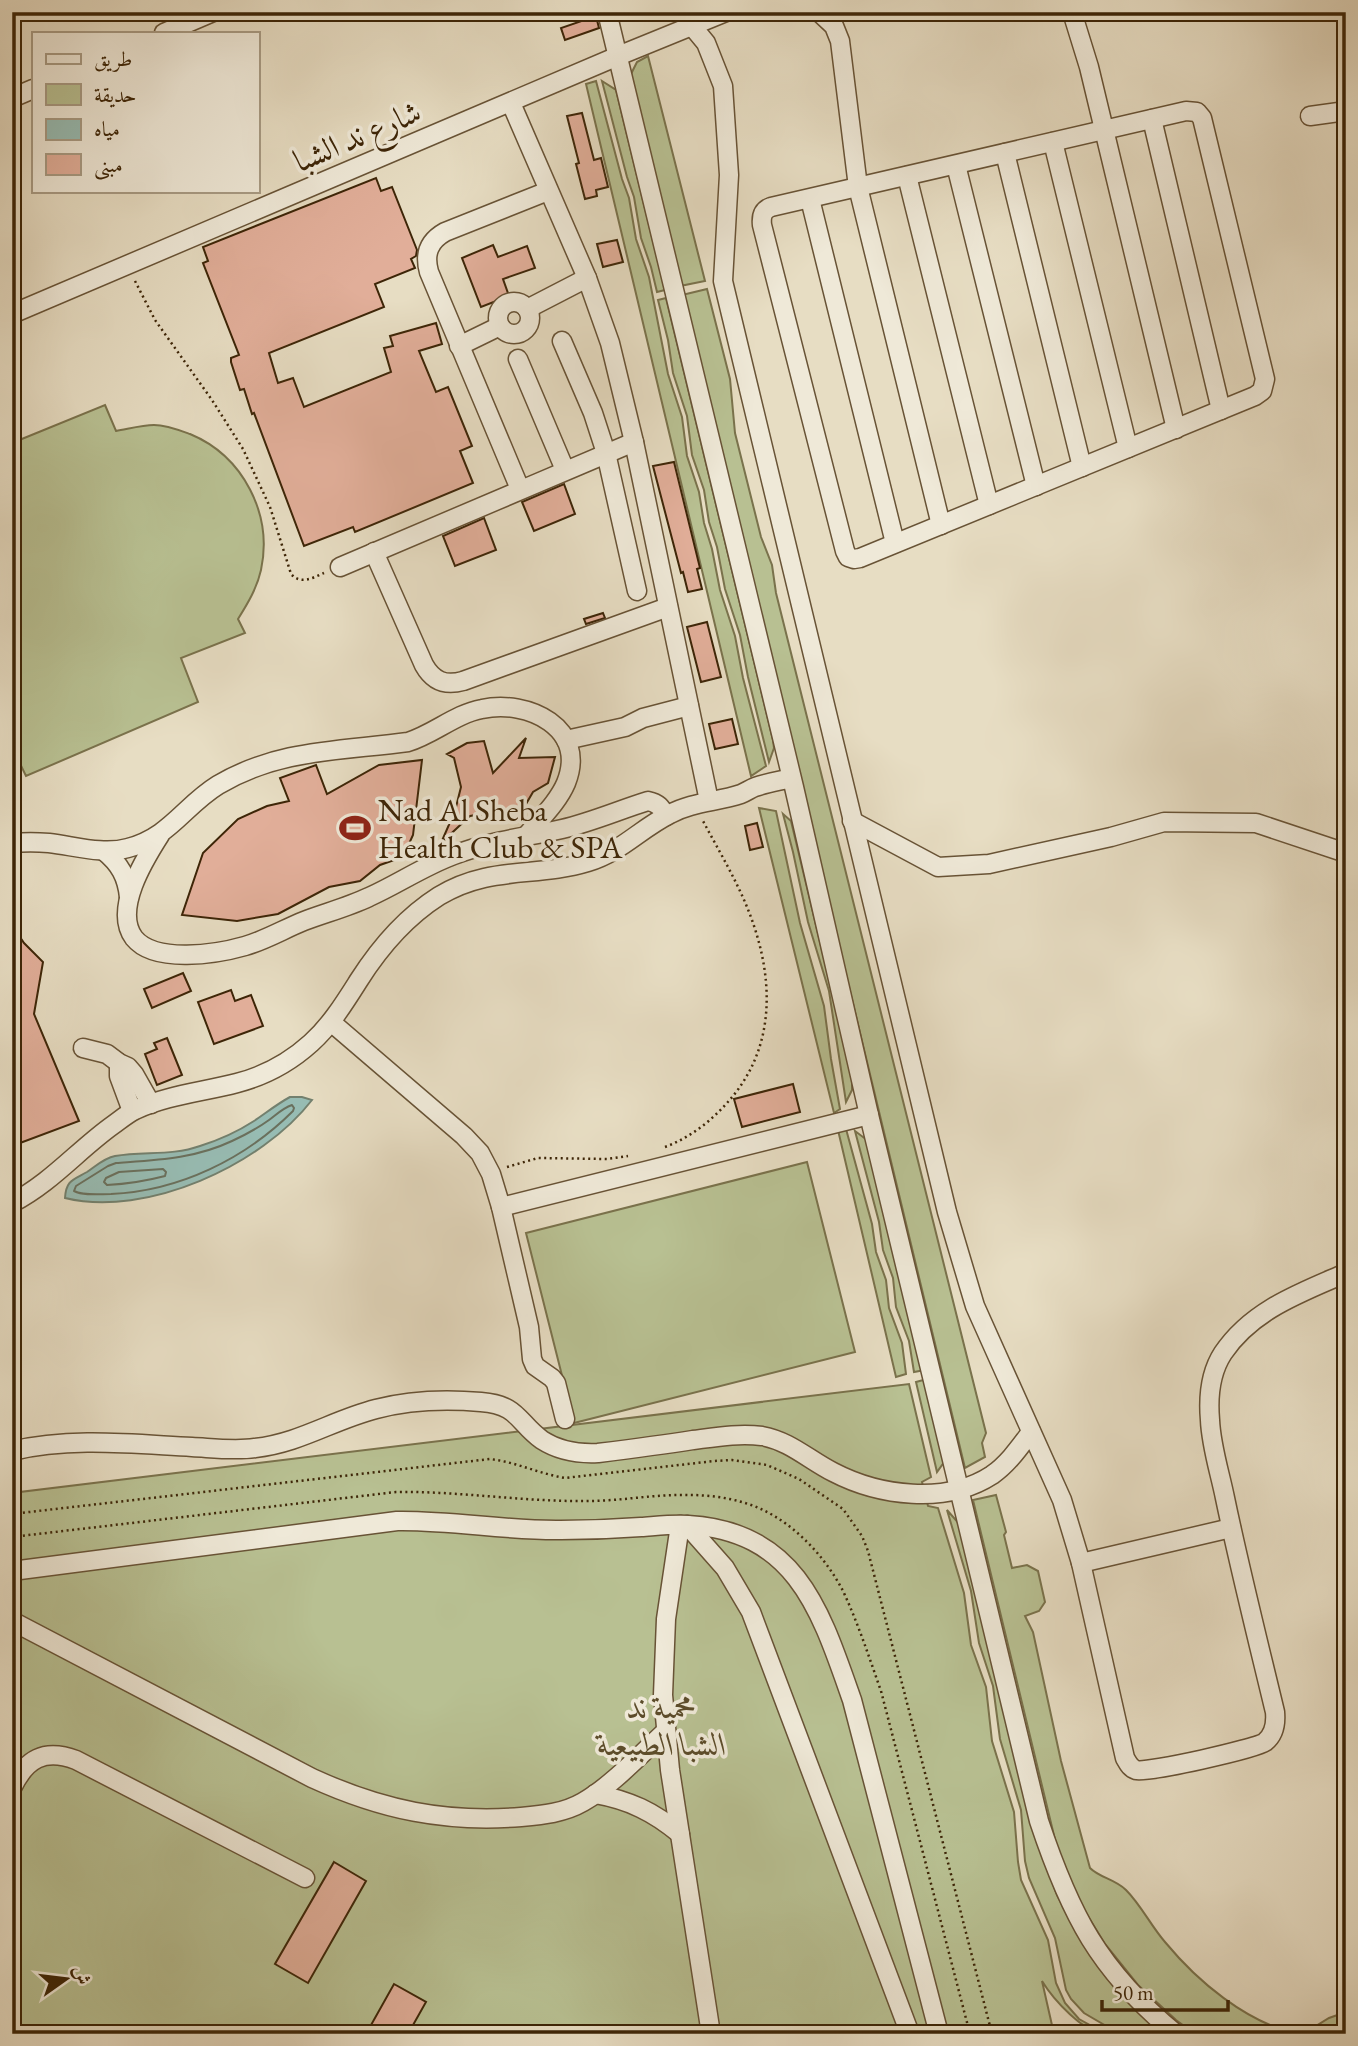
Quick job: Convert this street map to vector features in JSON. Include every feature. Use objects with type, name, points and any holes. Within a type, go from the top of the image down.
[{"type":"street","points":[[166,32],[214,12]]},
{"type":"street","points":[[607,12],[1039,1821],[1053,1864],[1091,1943],[1144,2007],[1176,2034]]},
{"type":"street","name":"شارع ند الشبا","points":[[12,314],[511,103],[691,21],[726,12]]},
{"type":"street","points":[[819,12],[834,26],[840,41],[858,187],[941,525]]},
{"type":"street","points":[[1072,12],[1089,66],[1176,429]]},
{"type":"street","points":[[691,21],[706,43],[723,86],[729,175],[723,281],[960,1261],[975,1306],[1062,1500],[1081,1563],[1125,1758],[1130,1767],[1137,1770],[1153,1769],[1258,1746],[1271,1736],[1275,1728],[1275,1712],[1231,1528],[1210,1421],[1210,1381],[1221,1356],[1235,1336],[1252,1320],[1275,1305],[1346,1273]]},
{"type":"street","points":[[12,98],[32,89]]},
{"type":"street","points":[[511,103],[587,278],[610,343],[634,442],[690,712],[701,803]]},
{"type":"street","points":[[1189,111],[1197,112],[1202,118],[1265,379],[1264,388],[1259,394],[1176,429],[857,559],[851,559],[846,555],[762,225],[763,214],[768,209],[907,176],[1152,119],[1189,111]]},
{"type":"street","points":[[1310,116],[1346,111]]},
{"type":"street","points":[[1152,119],[1220,410]]},
{"type":"street","points":[[1053,142],[1128,448]]},
{"type":"street","points":[[1005,153],[1082,467]]},
{"type":"street","points":[[956,165],[1036,486]]},
{"type":"street","points":[[907,176],[989,505]]},
{"type":"street","points":[[520,489],[426,263],[430,244],[445,232],[548,191]]},
{"type":"street","points":[[810,199],[895,543]]},
{"type":"street","points":[[459,346],[500,326],[512,335],[519,334],[529,323],[527,309],[587,278]]},
{"type":"street","points":[[562,341],[593,412],[606,453],[637,591]]},
{"type":"street","points":[[518,359],[565,470]]},
{"type":"street","points":[[340,567],[634,442]]},
{"type":"street","points":[[374,552],[428,673],[444,683],[463,681],[668,607]]},
{"type":"street","points":[[12,843],[47,843],[104,851],[124,849],[160,835],[217,786],[255,767],[296,755],[408,742],[424,738],[466,714],[481,709],[506,707],[530,711],[557,727],[566,740],[570,755],[570,770],[565,785],[527,835]]},
{"type":"street","points":[[566,740],[625,727],[643,718],[690,712]]},
{"type":"street","points":[[12,1203],[53,1176],[98,1136],[132,1111],[239,1083],[290,1060],[312,1043],[331,1022],[376,955],[395,932],[417,911],[440,895],[492,875],[567,867],[588,862],[608,855],[666,816],[754,788],[792,783]]},
{"type":"street","points":[[160,835],[142,865],[130,897],[127,921],[130,932],[136,941],[156,951],[202,954],[247,946],[369,897],[412,873],[480,846],[579,824],[648,802],[656,803],[666,816]]},
{"type":"street","points":[[852,821],[938,867],[989,864],[1111,837],[1164,822],[1256,823],[1346,853]]},
{"type":"street","points":[[104,851],[115,859],[123,870],[130,897]]},
{"type":"street","points":[[331,1022],[464,1136],[480,1153],[491,1174],[501,1207],[529,1327],[532,1360],[535,1366],[556,1384],[565,1419]]},
{"type":"street","points":[[83,1048],[100,1051],[132,1070],[151,1104]]},
{"type":"street","points":[[119,1063],[119,1076],[132,1111]]},
{"type":"street","points":[[501,1207],[869,1115]]},
{"type":"street","points":[[12,1451],[85,1442],[252,1449],[300,1438],[376,1409],[429,1401],[472,1402],[498,1405],[510,1410],[542,1439],[568,1451],[598,1453],[726,1436],[763,1436],[797,1449],[844,1478],[878,1489],[912,1493],[975,1483],[990,1476],[1003,1466],[1031,1432]]},
{"type":"street","points":[[12,1571],[397,1521],[557,1530],[684,1525],[718,1527],[748,1538],[775,1555],[797,1577],[814,1604],[835,1651],[852,1700],[939,2034]]},
{"type":"street","points":[[684,1525],[666,1619],[663,1657],[665,1732],[711,2034]]},
{"type":"street","points":[[684,1525],[725,1568],[751,1612],[910,2034]]},
{"type":"street","points":[[1081,1563],[1231,1528]]},
{"type":"street","points":[[12,1621],[312,1778],[384,1806],[422,1814],[461,1819],[499,1819],[568,1809],[596,1794],[665,1732]]},
{"type":"street","points":[[12,1788],[20,1772],[29,1763],[40,1757],[65,1756],[305,1878]]},
{"type":"street","points":[[596,1794],[632,1803],[680,1834]]},
{"type":"path","points":[[128,265],[155,320],[212,400],[248,458],[270,507],[290,573],[302,580],[340,567]]},
{"type":"path","points":[[659,1149],[697,1130],[722,1110],[742,1085],[757,1057],[766,1026],[764,969],[750,913],[701,803]]},
{"type":"path","points":[[491,1174],[529,1159],[629,1156]]},
{"type":"path","points":[[12,1514],[490,1460],[504,1461],[565,1478],[732,1460],[767,1465],[799,1479],[843,1509],[858,1528],[868,1551],[992,2034]]},
{"type":"path","points":[[12,1537],[396,1492],[432,1491],[590,1501],[688,1494],[725,1498],[762,1509],[794,1530],[821,1558],[842,1590],[863,1640],[881,1691],[970,2034]]},
{"type":"green space","points":[[648,56],[705,281],[680,286],[631,74],[637,62]]},
{"type":"green space","points":[[596,81],[629,198],[636,239],[649,277],[668,374],[682,417],[687,456],[699,492],[720,590],[735,636],[766,766],[751,776],[586,84]]},
{"type":"green space","points":[[602,81],[616,90],[665,290],[657,292]]},
{"type":"green space","points":[[707,289],[730,379],[735,433],[761,537],[772,565],[776,593],[986,1433],[982,1443],[985,1457],[965,1468],[682,295]]},
{"type":"green space","points":[[666,298],[773,740],[774,748],[769,762],[740,635],[725,589],[704,490],[692,455],[687,416],[673,373],[658,300]]},
{"type":"green space","points":[[105,405],[116,431],[149,425],[168,427],[209,444],[225,457],[250,489],[258,508],[264,549],[261,570],[255,589],[238,619],[245,633],[181,658],[198,702],[26,776],[12,747],[12,443]]},
{"type":"green space","points":[[759,808],[776,811],[800,923],[824,1006],[840,1109],[834,1113]]},
{"type":"green space","points":[[783,814],[791,821],[852,1075],[852,1090],[846,1102],[829,991],[808,922]]},
{"type":"green space","points":[[846,1129],[872,1224],[876,1252],[886,1280],[889,1308],[902,1343],[906,1374],[896,1377],[838,1130]]},
{"type":"green space","points":[[855,1131],[867,1140],[925,1370],[914,1372],[909,1341],[896,1307],[893,1278],[883,1250],[879,1222]]},
{"type":"green space","points":[[807,1162],[855,1352],[574,1423],[526,1233]]},
{"type":"green space","points":[[927,1379],[947,1458],[937,1472],[916,1382]]},
{"type":"green space","name":"محمية ند الشبا الطبيعية","points":[[909,1384],[931,1477],[922,1482],[928,1506],[938,1508],[964,1593],[971,1645],[986,1687],[992,1741],[1014,1812],[1021,1880],[1048,1940],[1056,1983],[1065,2003],[1079,2019],[1106,2034],[1079,2022],[1061,2006],[1042,1981],[1054,2034],[12,2034],[12,1493]]},
{"type":"green space","points":[[996,1495],[1012,1568],[1027,1565],[1038,1571],[1045,1602],[1039,1611],[1025,1616],[1033,1632],[1061,1761],[1090,1868],[1126,1890],[1178,1957],[1224,1998],[1259,2020],[1296,2034],[1195,2034],[1138,1985],[1105,1944],[1078,1900],[1058,1852],[973,1500]]},
{"type":"green space","points":[[947,1510],[961,1526],[1034,1832],[1057,1895],[1097,1964],[1164,2034],[1120,2034],[1084,2013],[1066,1990],[1055,1938],[1029,1878],[1021,1810],[1000,1739],[993,1686],[979,1643],[971,1591]]},
{"type":"green space","points":[[1346,2012],[1346,2034],[1303,2034],[1329,2018]]},
{"type":"water","points":[[290,1097],[312,1100],[290,1124],[264,1146],[200,1181],[166,1193],[131,1200],[97,1202],[65,1198],[71,1181],[107,1158],[179,1151],[207,1144],[241,1129]]},
{"type":"building","points":[[596,16],[599,28],[565,40],[561,28]]},
{"type":"building","points":[[582,113],[594,160],[601,158],[608,187],[596,190],[597,196],[585,199],[567,116]]},
{"type":"building","points":[[376,178],[381,191],[392,187],[417,250],[416,256],[411,259],[415,268],[375,284],[384,307],[269,353],[278,383],[293,378],[304,407],[391,372],[384,348],[393,346],[390,336],[436,323],[442,344],[419,351],[436,392],[448,387],[472,446],[460,451],[473,483],[355,532],[353,527],[304,546],[254,413],[252,414],[244,389],[240,390],[231,362],[231,358],[239,355],[203,263],[208,261],[203,247]]},
{"type":"building","points":[[617,240],[623,262],[603,267],[597,244]]},
{"type":"building","points":[[493,245],[498,257],[527,246],[535,268],[503,279],[509,296],[481,307],[462,258]]},
{"type":"building","points":[[674,462],[700,568],[697,569],[702,589],[688,592],[653,466]]},
{"type":"building","points":[[564,484],[575,514],[534,531],[522,502]]},
{"type":"building","points":[[484,518],[496,550],[455,566],[443,536]]},
{"type":"building","points":[[603,613],[605,618],[586,624],[584,619]]},
{"type":"building","points":[[707,622],[721,677],[701,682],[687,627]]},
{"type":"building","points":[[732,719],[738,744],[715,749],[709,724]]},
{"type":"building","points":[[526,738],[519,758],[555,757],[548,783],[533,792],[526,804],[508,816],[494,812],[470,816],[441,843],[455,811],[461,787],[454,758],[447,754],[467,743],[484,741],[493,773]]},
{"type":"building","points":[[422,760],[413,835],[403,857],[380,865],[360,881],[329,887],[278,914],[237,921],[182,915],[203,853],[238,819],[267,806],[289,801],[280,778],[316,765],[327,794],[379,765]]},
{"type":"building","points":[[757,823],[763,847],[750,850],[745,826]]},
{"type":"building","points":[[12,925],[24,943],[43,962],[34,1014],[79,1121],[12,1146]]},
{"type":"building","points":[[183,973],[191,991],[152,1008],[144,989]]},
{"type":"building","points":[[231,990],[235,1001],[251,995],[263,1026],[214,1044],[198,1002]]},
{"type":"building","points":[[167,1038],[182,1075],[157,1085],[145,1054],[157,1049],[154,1043]]},
{"type":"building","points":[[793,1084],[800,1112],[742,1127],[734,1099]]},
{"type":"building","points":[[334,1862],[366,1881],[308,1983],[275,1964]]},
{"type":"building","points":[[394,1984],[426,2002],[408,2034],[366,2034]]},
{"type":"place","name":"Nad Al Sheba Health Club & SPA","points":[[355,828]]}]
